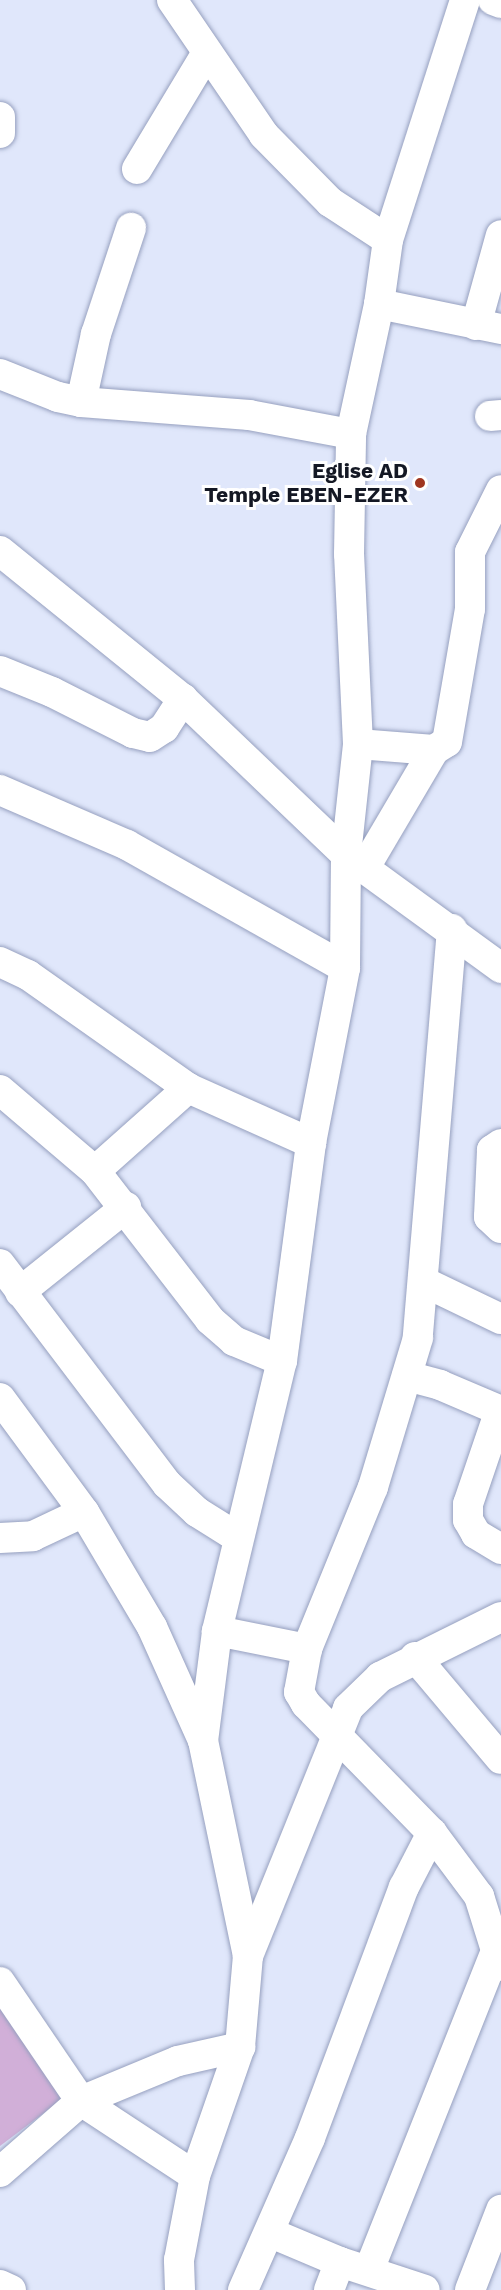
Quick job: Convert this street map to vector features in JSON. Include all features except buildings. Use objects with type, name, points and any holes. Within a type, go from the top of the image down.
[{"type":"street","points":[[172,0],[206,54],[264,135],[330,202],[388,240]]},
{"type":"street","points":[[203,1741],[217,1631],[237,1537],[282,1361],[311,1143],[345,968],[355,862],[358,744],[349,554],[351,434],[380,304],[388,240],[465,0]]},
{"type":"street","points":[[494,0],[501,3]]},
{"type":"street","points":[[137,169],[206,54]]},
{"type":"street","points":[[0,117],[0,133]]},
{"type":"street","points":[[81,402],[96,334],[130,228]]},
{"type":"street","points":[[380,304],[489,327],[501,235]]},
{"type":"street","points":[[0,374],[58,397],[81,402],[249,415],[351,434]]},
{"type":"street","points":[[355,862],[434,750],[447,742],[470,609],[470,552],[501,490]]},
{"type":"street","points":[[0,551],[183,699],[355,862],[452,929],[501,968]]},
{"type":"street","points":[[0,671],[52,692],[133,733],[150,736],[164,728],[183,699]]},
{"type":"street","points":[[358,744],[434,750]]},
{"type":"street","points":[[0,790],[127,845],[345,968]]},
{"type":"street","points":[[369,2270],[498,1960],[479,1896],[432,1833],[340,1735],[306,1704],[299,1692],[307,1649],[373,1487],[418,1338],[452,929]]},
{"type":"street","points":[[0,962],[28,975],[188,1088],[311,1143]]},
{"type":"street","points":[[95,1171],[188,1088]]},
{"type":"street","points":[[0,1090],[95,1171],[126,1207],[210,1320],[234,1341],[282,1361]]},
{"type":"street","points":[[501,1144],[492,1150],[489,1217],[501,1228]]},
{"type":"street","points":[[20,1292],[126,1207]]},
{"type":"street","points":[[0,1264],[167,1484],[196,1512],[237,1537]]},
{"type":"street","points":[[424,1282],[501,1319]]},
{"type":"street","points":[[407,1376],[440,1385],[500,1410],[468,1504],[468,1520],[476,1534],[501,1549]]},
{"type":"street","points":[[0,1398],[84,1512],[152,1627],[203,1741],[248,1956],[240,2047],[195,2176],[179,2260],[180,2290]]},
{"type":"street","points":[[0,1538],[33,1536],[84,1512]]},
{"type":"street","points":[[248,1956],[340,1735],[348,1708],[364,1691],[415,1657],[501,1617]]},
{"type":"street","points":[[217,1631],[307,1649]]},
{"type":"street","points":[[415,1657],[501,1760]]},
{"type":"street","points":[[243,2290],[271,2233],[404,1887],[432,1833]]},
{"type":"street","points":[[0,1982],[81,2101],[195,2176]]},
{"type":"street","points":[[0,2172],[81,2101],[171,2064],[240,2047]]},
{"type":"street","points":[[470,2290],[501,2210]]},
{"type":"street","points":[[271,2233],[340,2262],[425,2290]]},
{"type":"street","points":[[329,2290],[340,2262]]},
{"type":"street","points":[[0,2285],[11,2290]]},
{"type":"shaded area","points":[[0,1978],[81,2085],[0,2146]]},
{"type":"place","name":"Eglise AD Temple EBEN-EZER","points":[[420,483]]}]
